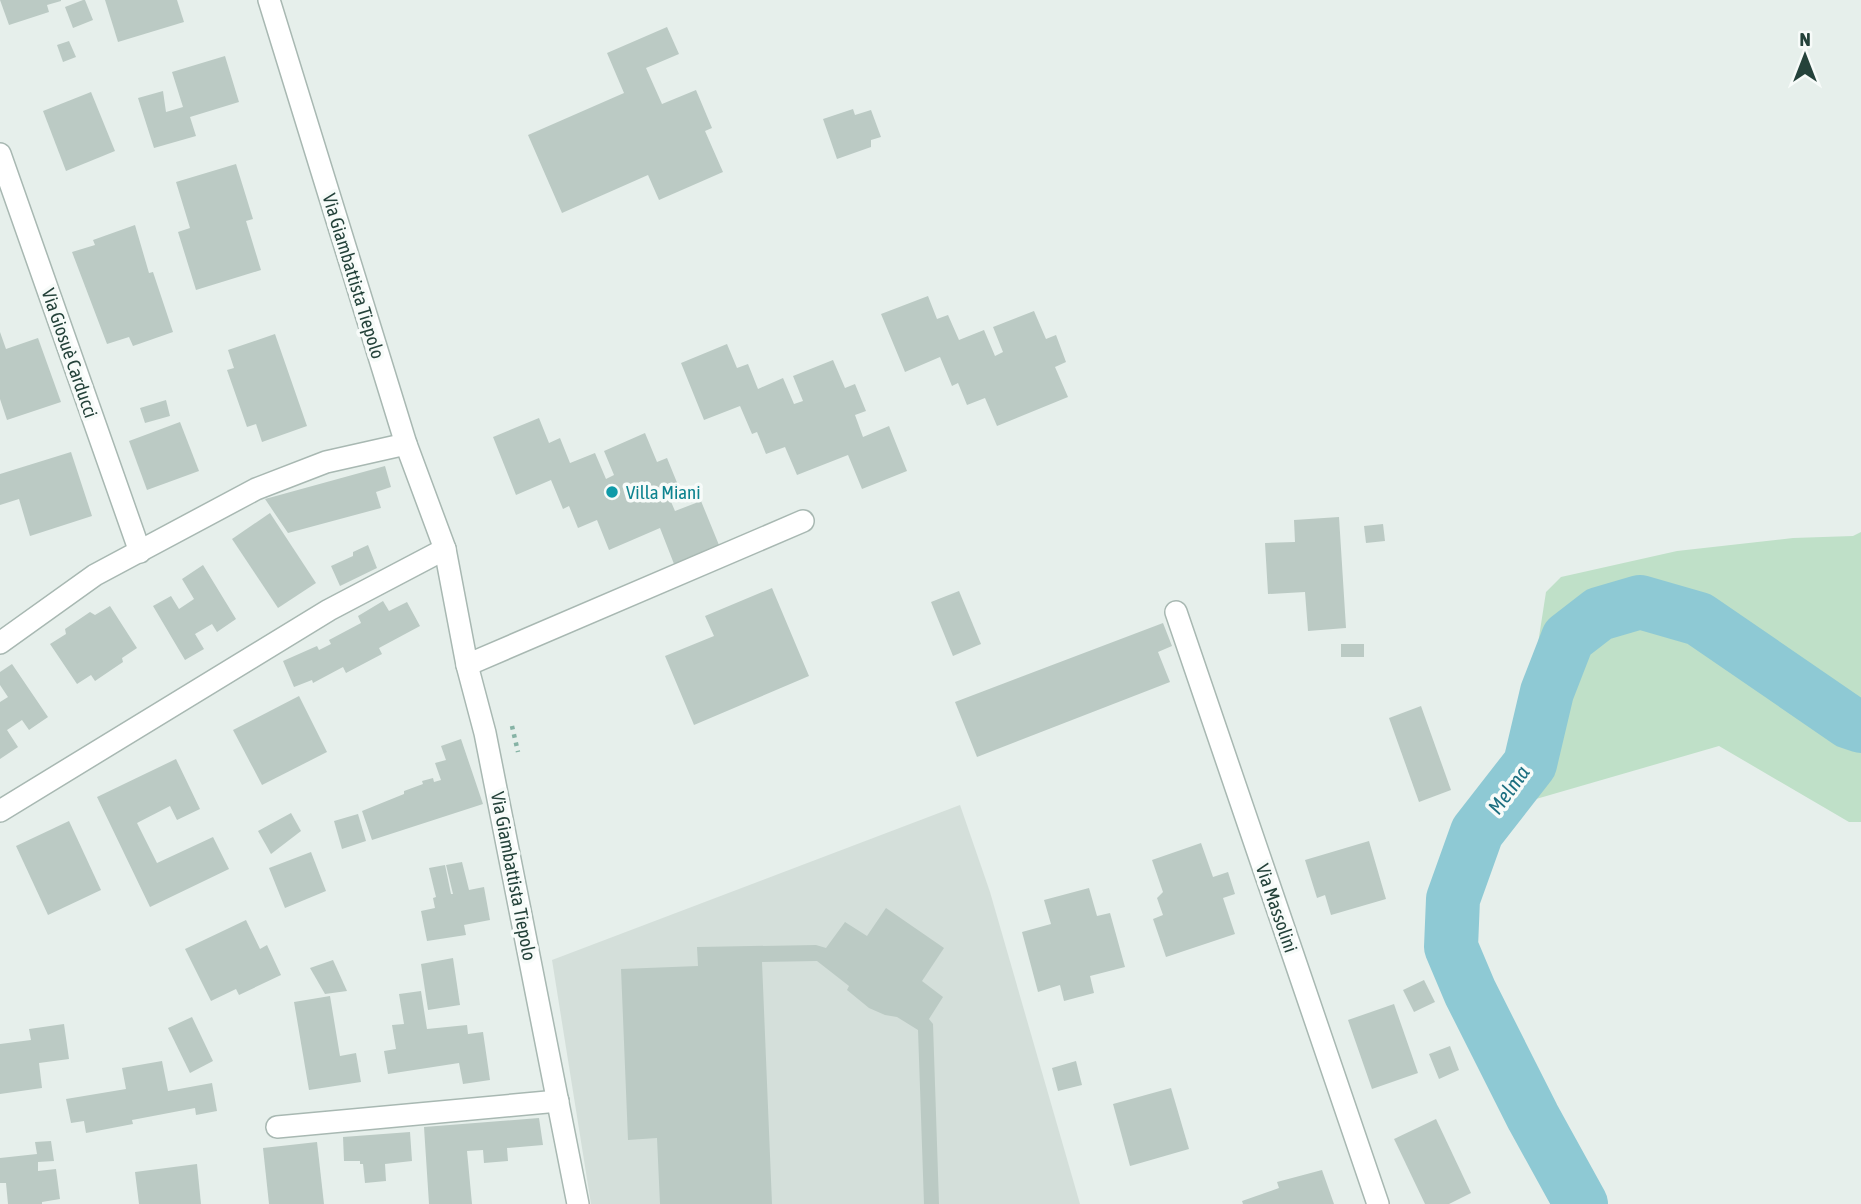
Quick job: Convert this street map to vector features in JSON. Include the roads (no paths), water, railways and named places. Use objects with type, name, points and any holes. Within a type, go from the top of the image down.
[{"type":"street","name":"Via Giambattista Tiepolo","points":[[269,0],[406,444],[445,549],[467,665],[485,733],[578,1204]]},
{"type":"street","name":"Via Giosuè Carducci","points":[[0,154],[140,552]]},
{"type":"street","points":[[0,643],[94,575],[256,489],[326,462],[406,444]]},
{"type":"street","points":[[467,665],[803,521]]},
{"type":"street","points":[[0,811],[329,610],[445,549]]},
{"type":"street","name":"Via Massolini","points":[[1176,612],[1378,1204]]},
{"type":"street","points":[[277,1127],[558,1101]]},
{"type":"waterway","name":"Melma","points":[[1581,1204],[1533,1117],[1470,992],[1451,947],[1453,899],[1477,832],[1530,764],[1547,692],[1568,638],[1599,614],[1640,602],[1699,619],[1849,722],[1861,726]]},
{"type":"place","name":"Villa Miani","points":[[612,492]]}]
